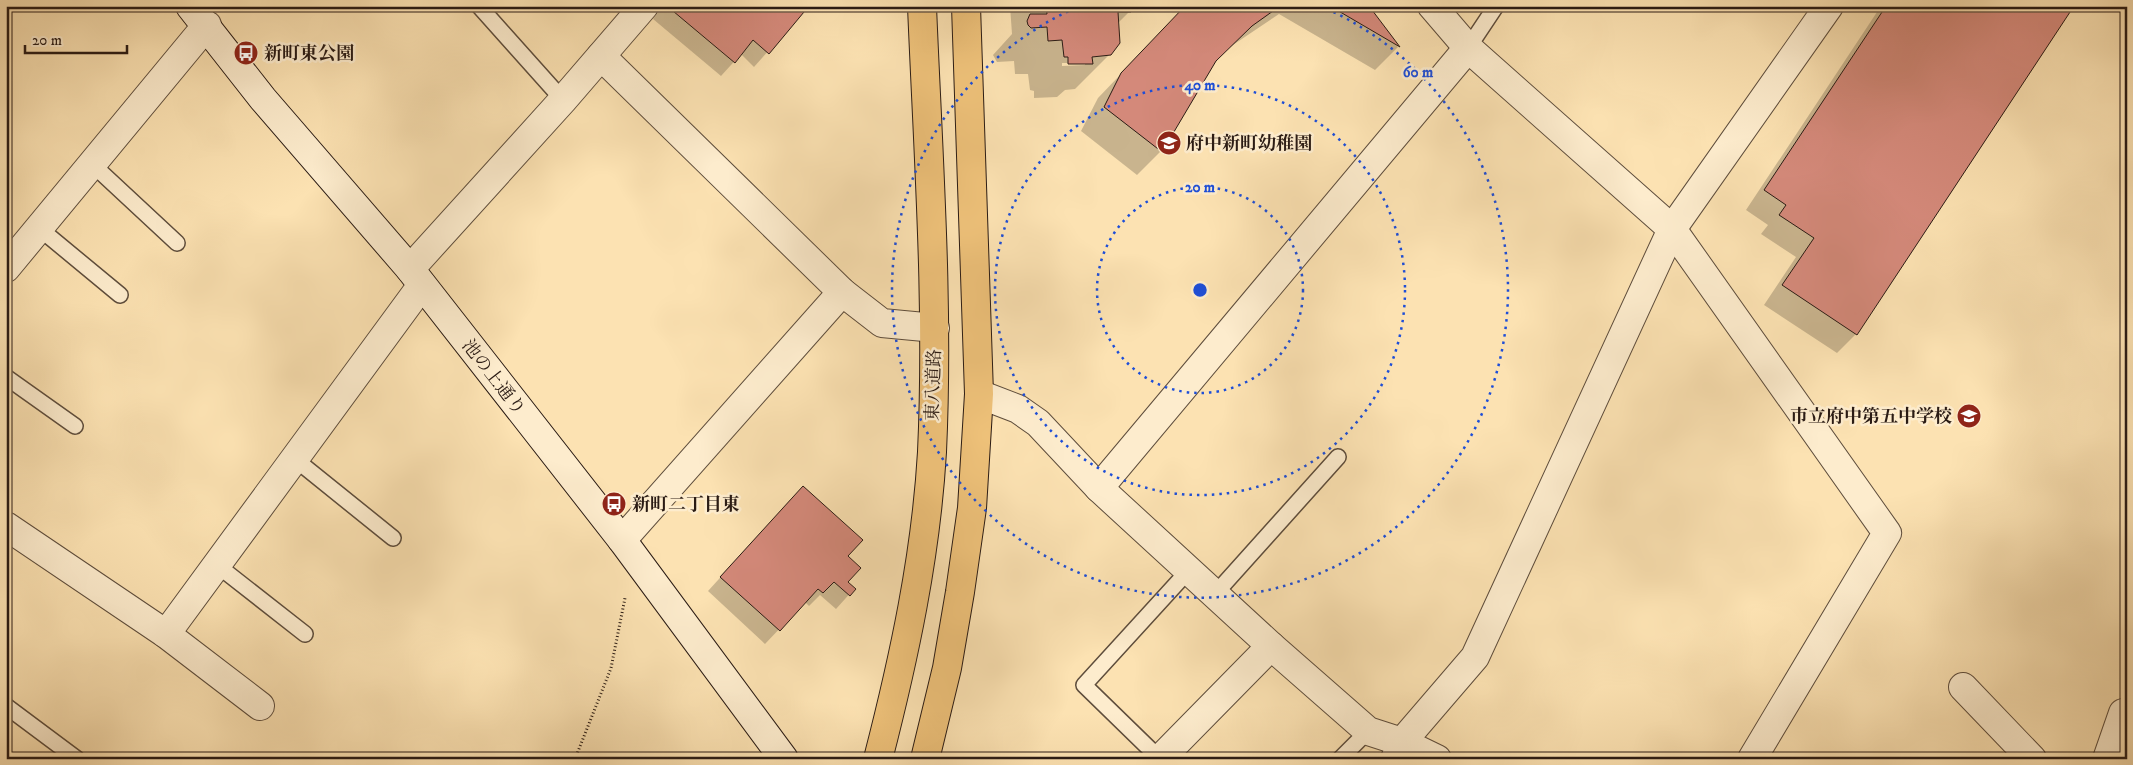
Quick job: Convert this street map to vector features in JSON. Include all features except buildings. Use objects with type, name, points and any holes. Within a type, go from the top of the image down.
[{"type":"main road","name":"東八道路","points":[[878,759],[898,681],[913,606],[932,453],[935,328],[922,6]]},
{"type":"main road","points":[[925,759],[947,668],[960,592],[972,508],[979,394],[966,6]]},
{"type":"street","points":[[166,634],[294,459],[416,277],[644,6]]},
{"type":"street","points":[[1432,6],[1468,48],[1672,229],[1886,533],[1752,759]]},
{"type":"street","points":[[1398,750],[1475,657],[1672,229],[1828,6]]},
{"type":"street","points":[[10,257],[39,228],[91,164],[198,16]]},
{"type":"street","name":"池の上通り","points":[[198,16],[263,99],[416,277],[630,551],[784,759]]},
{"type":"street","points":[[1099,488],[1468,48]]},
{"type":"street","points":[[601,56],[842,292],[882,323],[935,328]]},
{"type":"street","points":[[630,551],[842,292]]},
{"type":"street","points":[[979,394],[1018,409],[1038,423],[1099,488],[1368,731],[1398,750],[1437,759]]},
{"type":"street","points":[[6,526],[166,634],[260,706]]},
{"type":"street","points":[[1160,759],[1272,646]]},
{"type":"street","points":[[1963,687],[2026,756]]},
{"type":"street","points":[[2107,759],[2123,712]]},
{"type":"lane","points":[[479,6],[563,100]]},
{"type":"lane","points":[[1468,48],[1496,6]]},
{"type":"lane","points":[[91,164],[177,244]]},
{"type":"lane","points":[[39,228],[120,295]]},
{"type":"lane","points":[[6,377],[75,426]]},
{"type":"lane","points":[[1215,594],[1338,457]]},
{"type":"lane","points":[[294,459],[393,538]]},
{"type":"lane","points":[[217,565],[305,634]]},
{"type":"lane","points":[[1160,759],[1084,685],[1189,570]]},
{"type":"lane","points":[[6,706],[77,759]]},
{"type":"lane","points":[[1340,759],[1368,731]]},
{"type":"path","points":[[575,759],[611,668],[625,596],[630,551]]},
{"type":"place","name":"新町東公園","points":[[246,53]]},
{"type":"place","name":"府中新町幼稚園","points":[[1169,143]]},
{"type":"place","name":"市立府中第五中学校","points":[[1969,416]]},
{"type":"place","name":"新町二丁目東","points":[[614,504]]}]
